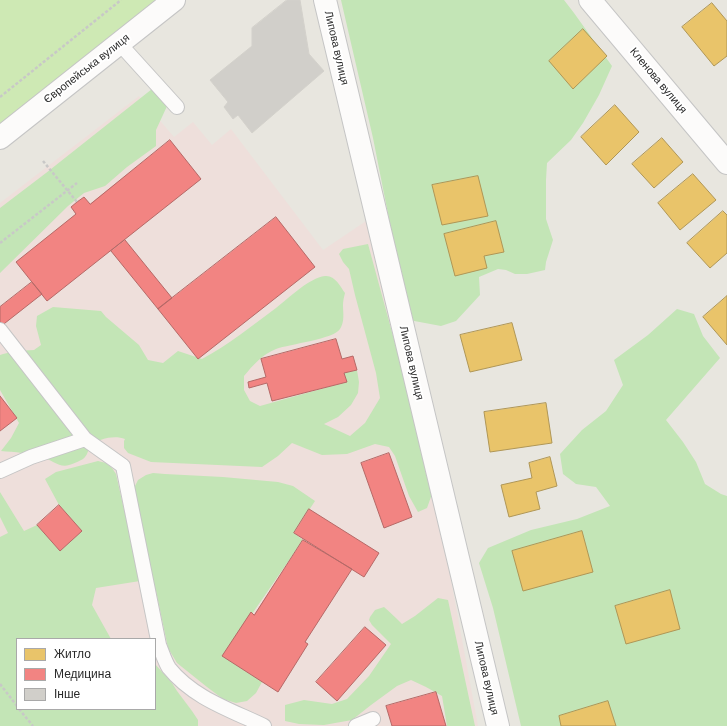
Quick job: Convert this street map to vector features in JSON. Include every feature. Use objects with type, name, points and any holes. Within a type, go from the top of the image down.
[{"type":"street","name":"Європейська вулиця","points":[[0,138],[174,0]]},
{"type":"street","name":"Липова вулиця","points":[[325,0],[498,726]]},
{"type":"street","name":"Кленова вулиця","points":[[590,0],[727,163]]},
{"type":"lane","points":[[119,43],[177,107]]},
{"type":"lane","points":[[0,330],[85,439],[123,466],[159,645],[168,667],[185,684],[208,700],[264,726]]},
{"type":"lane","points":[[0,471],[32,457],[85,439]]},
{"type":"lane","points":[[356,726],[373,719]]},
{"type":"path","points":[[0,97],[121,0]]},
{"type":"path","points":[[43,161],[77,202]]},
{"type":"path","points":[[0,243],[76,183]]},
{"type":"path","points":[[0,684],[16,705]]},
{"type":"path","points":[[20,710],[33,726]]},
{"type":"shaded area","points":[[139,96],[174,137],[193,122],[212,145],[231,129],[323,250],[369,219],[430,466],[478,726],[0,726],[0,203]]},
{"type":"green space","points":[[0,0],[168,0],[0,138]]},
{"type":"green space","points":[[341,0],[564,0],[612,66],[599,95],[583,123],[571,140],[547,163],[546,219],[553,240],[545,270],[527,274],[515,274],[506,270],[498,269],[479,277],[480,295],[456,321],[441,326],[409,320],[373,138]]},
{"type":"green space","points":[[152,89],[168,104],[156,130],[156,146],[127,167],[105,186],[84,193],[68,206],[0,273],[0,208]]},
{"type":"green space","points":[[368,244],[405,380],[432,494],[427,508],[418,512],[409,496],[395,456],[389,447],[375,444],[347,454],[322,455],[292,443],[278,456],[262,467],[151,462],[128,453],[124,448],[125,439],[117,437],[107,438],[94,443],[84,458],[66,466],[59,465],[43,457],[1,451],[11,438],[19,423],[0,390],[0,355],[16,351],[34,350],[41,345],[36,326],[37,316],[53,307],[101,311],[139,345],[148,360],[163,363],[178,351],[202,359],[240,335],[306,284],[312,280],[325,276],[332,277],[345,293],[343,320],[340,329],[336,333],[329,336],[276,349],[267,354],[244,376],[244,390],[250,401],[260,406],[346,382],[344,373],[357,370],[359,382],[358,393],[351,405],[338,417],[324,424],[350,436],[365,423],[380,398],[376,373],[349,269],[339,254],[343,249]]},
{"type":"green space","points":[[677,309],[694,314],[703,336],[720,358],[666,420],[696,462],[705,484],[727,496],[727,726],[521,726],[493,608],[479,563],[488,548],[531,530],[577,519],[610,506],[596,487],[576,484],[563,474],[560,454],[582,430],[606,411],[623,385],[614,360],[648,335]]},
{"type":"green space","points":[[98,461],[106,463],[112,468],[116,474],[125,514],[146,547],[140,515],[134,494],[135,486],[138,480],[153,473],[278,482],[293,486],[315,501],[294,533],[303,540],[223,656],[262,682],[256,693],[247,701],[236,703],[223,699],[177,663],[168,648],[156,591],[146,583],[140,581],[96,588],[92,605],[110,638],[16,638],[16,710],[156,710],[156,665],[172,683],[192,711],[198,720],[198,726],[0,726],[0,537],[8,533],[0,517],[0,492],[24,531],[37,525],[60,551],[82,531],[59,505],[45,479],[56,472]]},
{"type":"green space","points":[[438,598],[448,600],[475,726],[447,726],[442,696],[411,680],[397,686],[352,720],[324,725],[299,724],[285,721],[285,705],[304,700],[332,704],[347,699],[369,676],[391,644],[369,620],[375,610],[384,607],[402,624]]},
{"type":"building: Житло","points":[[712,3],[727,21],[727,56],[714,66],[682,27]]},
{"type":"building: Житло","points":[[583,29],[607,56],[573,89],[549,61]]},
{"type":"building: Житло","points":[[615,105],[639,132],[606,165],[581,137]]},
{"type":"building: Житло","points":[[662,138],[683,162],[654,188],[632,164]]},
{"type":"building: Житло","points":[[693,174],[716,200],[680,230],[658,203]]},
{"type":"building: Житло","points":[[478,176],[488,216],[442,225],[432,185]]},
{"type":"building: Житло","points":[[723,211],[727,215],[727,253],[710,268],[687,243]]},
{"type":"building: Житло","points":[[496,221],[504,252],[484,256],[487,268],[455,276],[444,234]]},
{"type":"building: Житло","points":[[727,296],[727,345],[703,317]]},
{"type":"building: Житло","points":[[512,323],[522,360],[470,372],[460,335]]},
{"type":"building: Житло","points":[[546,403],[552,443],[490,452],[484,412]]},
{"type":"building: Житло","points":[[550,457],[557,486],[536,492],[540,509],[509,517],[501,485],[532,478],[529,463]]},
{"type":"building: Житло","points":[[582,531],[593,572],[523,591],[512,551]]},
{"type":"building: Житло","points":[[670,590],[680,629],[626,644],[615,606]]},
{"type":"building: Житло","points":[[608,701],[616,726],[561,726],[559,716]]},
{"type":"building: Медицина","points":[[170,140],[201,179],[47,301],[16,262],[76,214],[71,207],[77,202],[84,197],[90,204]]},
{"type":"building: Медицина","points":[[276,217],[315,267],[198,359],[158,309]]},
{"type":"building: Медицина","points":[[125,240],[172,298],[158,309],[111,251]]},
{"type":"building: Медицина","points":[[32,282],[42,294],[0,327],[0,307]]},
{"type":"building: Медицина","points":[[336,339],[342,359],[353,356],[357,370],[344,373],[347,382],[272,401],[267,383],[249,388],[248,382],[266,377],[261,359]]},
{"type":"building: Медицина","points":[[0,396],[17,418],[0,431]]},
{"type":"building: Медицина","points":[[389,453],[412,517],[384,528],[361,463]]},
{"type":"building: Медицина","points":[[59,505],[82,531],[60,551],[37,525]]},
{"type":"building: Медицина","points":[[309,509],[379,553],[364,577],[294,533]]},
{"type":"building: Медицина","points":[[303,540],[352,569],[305,642],[308,644],[278,692],[222,656],[251,612],[254,615]]},
{"type":"building: Медицина","points":[[365,627],[386,645],[337,701],[316,682]]},
{"type":"building: Медицина","points":[[436,692],[446,726],[392,726],[386,706]]},
{"type":"building: Інше","points":[[287,0],[300,0],[309,54],[324,71],[252,133],[238,115],[233,119],[224,107],[228,102],[210,80],[252,46],[252,28]]}]
